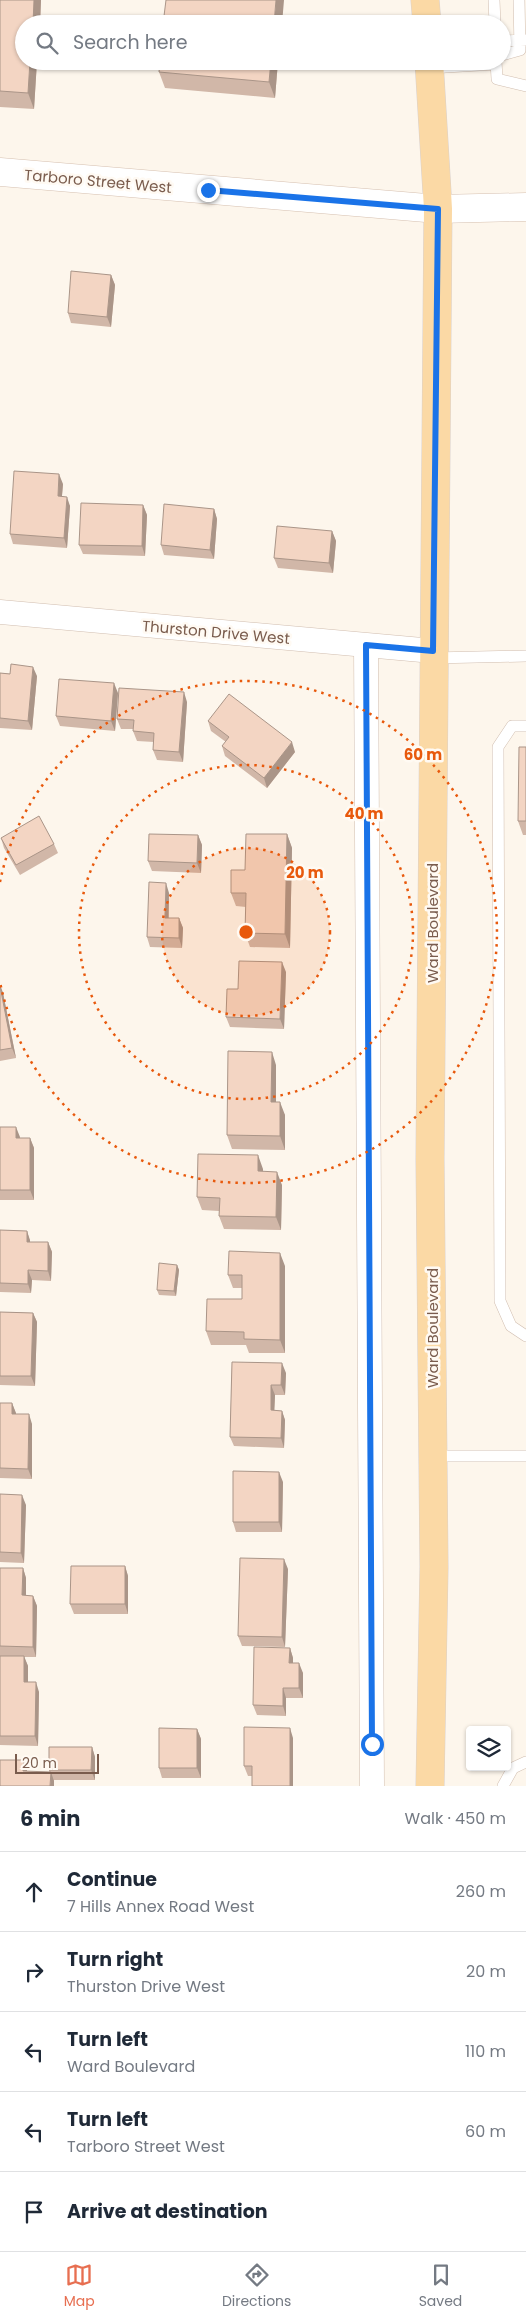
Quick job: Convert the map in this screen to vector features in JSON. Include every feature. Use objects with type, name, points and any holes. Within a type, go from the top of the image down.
[{"type":"main road","points":[[425,0],[426,15]]},
{"type":"main road","name":"Ward Boulevard","points":[[429,70],[438,209],[430,1150],[434,1567],[430,1786]]},
{"type":"main road","name":"Tarboro Street West","points":[[0,172],[438,209],[526,207]]},
{"type":"street","name":"Thurston Drive West","points":[[0,612],[366,645],[433,654]]},
{"type":"street","points":[[366,645],[372,1786]]},
{"type":"lane","points":[[494,0],[495,15]]},
{"type":"lane","points":[[511,54],[520,50],[523,40],[519,0]]},
{"type":"lane","points":[[497,70],[497,79],[526,86]]},
{"type":"lane","points":[[433,654],[526,656]]},
{"type":"lane","points":[[526,726],[512,726],[498,747],[498,757],[500,1301],[511,1326],[526,1336]]},
{"type":"lane","points":[[433,1456],[526,1456]]},
{"type":"lane","points":[[503,1786],[513,1768],[526,1762]]},
{"type":"building","points":[[0,0],[34,0],[33,15],[15,15],[15,70],[29,70],[28,93],[0,91]]},
{"type":"building","points":[[166,0],[276,0],[275,15],[164,15]]},
{"type":"building","points":[[159,70],[270,70],[269,82],[159,72]]},
{"type":"building","points":[[71,271],[111,275],[107,317],[68,313]]},
{"type":"building","points":[[14,471],[59,474],[58,496],[67,497],[64,538],[10,534]]},
{"type":"building","points":[[81,503],[143,505],[142,546],[79,545]]},
{"type":"building","points":[[164,504],[214,509],[210,550],[161,545]]},
{"type":"building","points":[[277,526],[332,531],[329,563],[274,558]]},
{"type":"building","points":[[11,664],[33,667],[28,721],[0,718],[0,673],[10,674]]},
{"type":"building","points":[[59,679],[114,683],[111,721],[56,716]]},
{"type":"building","points":[[119,688],[184,692],[179,752],[153,750],[154,733],[133,731],[134,720],[117,719]]},
{"type":"building","points":[[229,694],[292,742],[264,778],[222,746],[229,737],[208,721]]},
{"type":"building","points":[[519,747],[526,747],[526,821],[518,821]]},
{"type":"building","points":[[39,816],[54,844],[16,865],[1,838]]},
{"type":"building","points":[[149,834],[198,835],[197,863],[148,861]]},
{"type":"building","points":[[246,834],[287,834],[285,934],[245,933],[246,893],[231,893],[231,870],[245,870]]},
{"type":"building","points":[[149,882],[166,883],[165,918],[179,918],[179,938],[147,937]]},
{"type":"building","points":[[239,961],[282,962],[280,1019],[226,1017],[227,989],[238,989]]},
{"type":"building","points":[[0,986],[12,1048],[0,1050]]},
{"type":"building","points":[[228,1051],[272,1052],[271,1102],[280,1102],[280,1136],[227,1135]]},
{"type":"building","points":[[0,1127],[16,1127],[16,1138],[30,1138],[30,1190],[0,1190]]},
{"type":"building","points":[[198,1154],[258,1155],[258,1171],[277,1172],[276,1217],[219,1216],[220,1198],[197,1197]]},
{"type":"building","points":[[0,1230],[27,1231],[27,1242],[48,1242],[48,1271],[28,1270],[28,1284],[0,1283]]},
{"type":"building","points":[[229,1251],[280,1253],[280,1340],[244,1339],[244,1332],[206,1331],[207,1299],[242,1299],[242,1275],[228,1275]]},
{"type":"building","points":[[159,1263],[177,1265],[174,1291],[157,1290]]},
{"type":"building","points":[[0,1312],[33,1313],[31,1376],[0,1376]]},
{"type":"building","points":[[232,1362],[282,1363],[281,1385],[271,1385],[271,1410],[282,1411],[281,1438],[230,1437]]},
{"type":"building","points":[[0,1403],[12,1403],[12,1414],[29,1414],[28,1469],[0,1468]]},
{"type":"building","points":[[233,1471],[279,1472],[279,1522],[233,1522]]},
{"type":"building","points":[[0,1494],[22,1495],[21,1553],[0,1552]]},
{"type":"building","points":[[240,1558],[284,1559],[282,1637],[238,1636]]},
{"type":"building","points":[[71,1566],[125,1566],[125,1604],[70,1604]]},
{"type":"building","points":[[0,1568],[23,1568],[22,1595],[33,1596],[33,1647],[0,1646]]},
{"type":"building","points":[[254,1647],[290,1648],[289,1663],[299,1663],[299,1688],[283,1688],[283,1706],[253,1705]]},
{"type":"building","points":[[0,1656],[24,1656],[24,1682],[36,1682],[35,1736],[0,1736]]},
{"type":"building","points":[[244,1727],[290,1728],[290,1786],[252,1786],[252,1766],[244,1766]]},
{"type":"building","points":[[159,1728],[197,1729],[197,1768],[159,1768]]},
{"type":"building","points":[[49,1747],[92,1747],[91,1770],[49,1770]]},
{"type":"building","points":[[0,1760],[24,1760],[23,1771],[51,1772],[50,1786],[0,1786]]},
{"type":"route","points":[[208,190],[438,209],[433,651],[366,645],[372,1744]]}]
